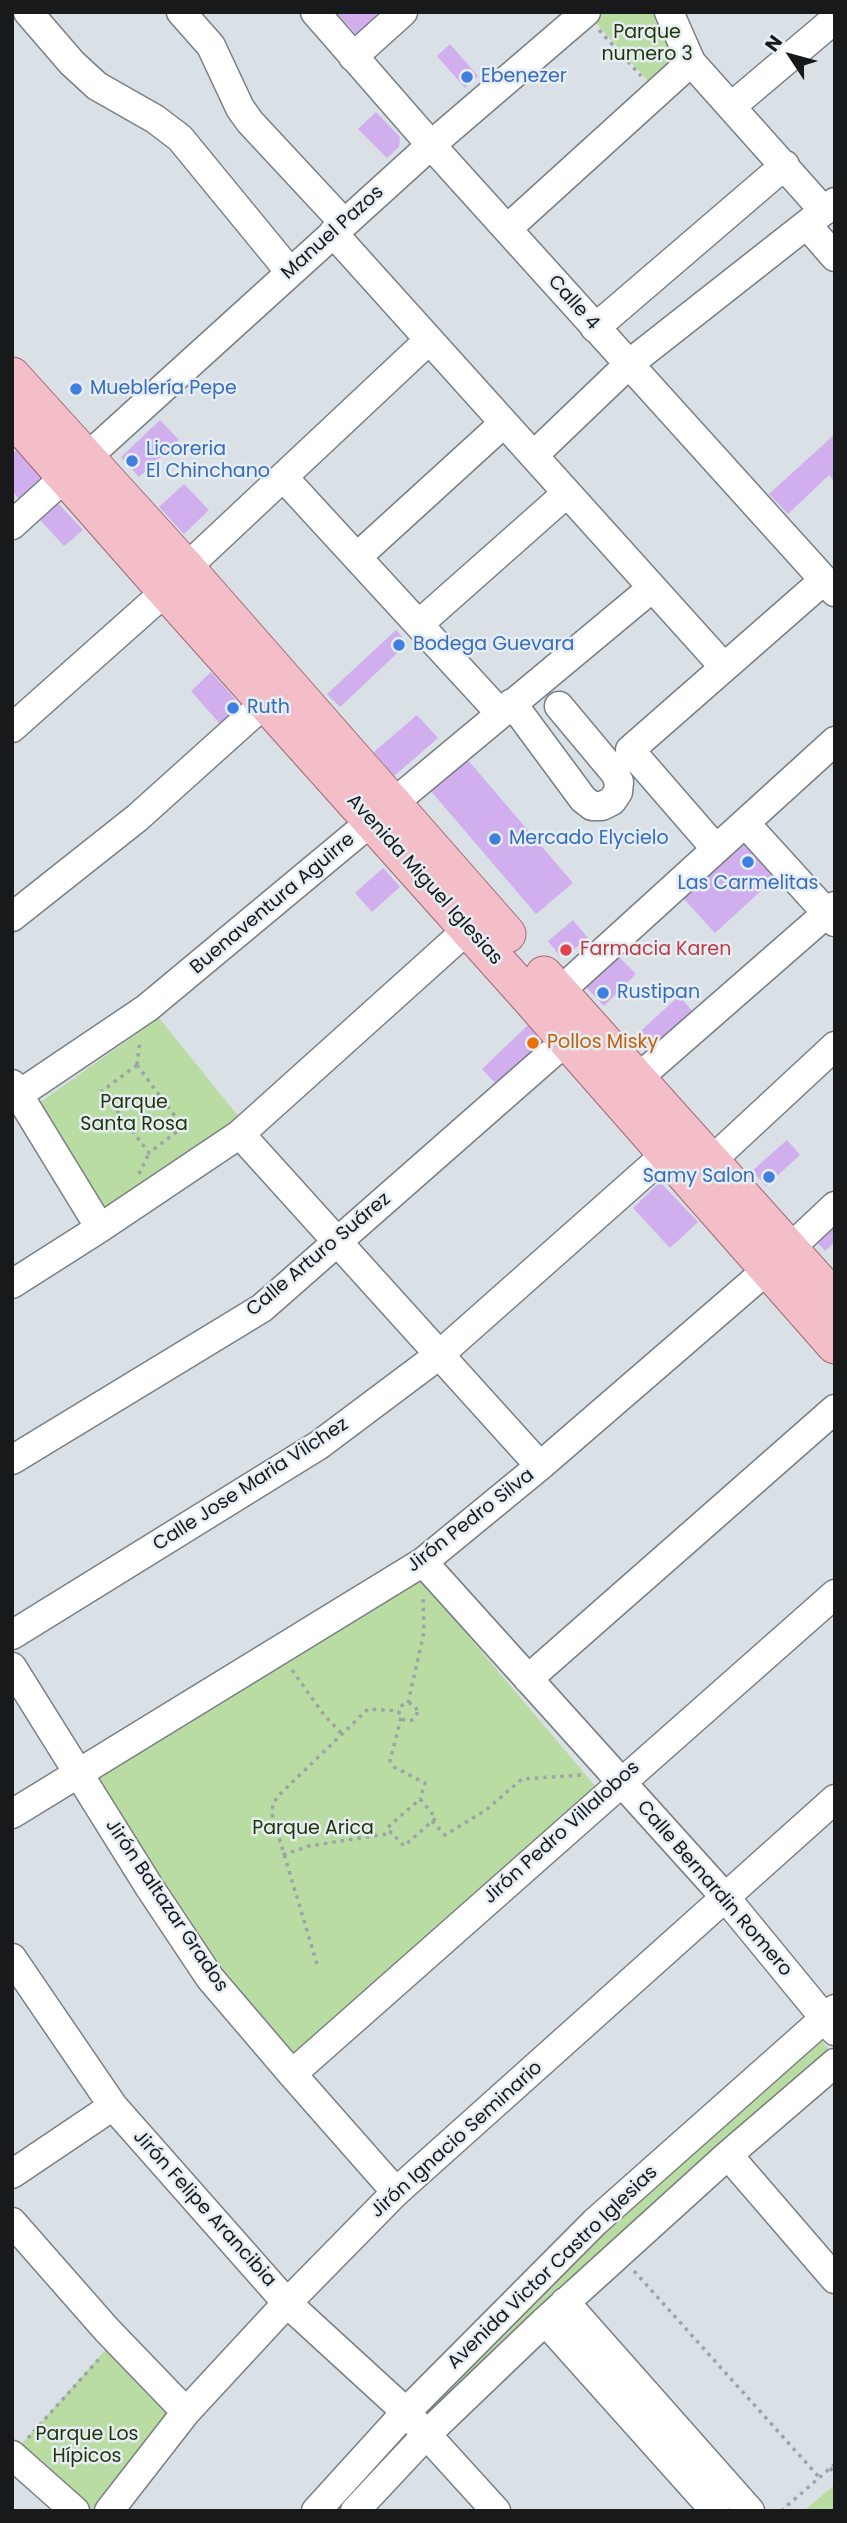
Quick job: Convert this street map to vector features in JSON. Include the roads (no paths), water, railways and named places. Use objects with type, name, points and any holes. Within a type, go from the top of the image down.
[{"type":"main road","name":"Avenida Miguel Iglesias","points":[[12,376],[75,467],[382,813],[468,929],[667,1153],[778,1259],[835,1300]]},
{"type":"main road","name":"Avenida Miguel Iglesias","points":[[12,416],[75,467]]},
{"type":"main road","name":"Avenida Miguel Iglesias","points":[[176,579],[266,702],[382,813],[559,992],[710,1162],[835,1345]]},
{"type":"street","points":[[27,12],[72,63],[97,86],[155,119],[180,138],[290,271]]},
{"type":"street","points":[[181,12],[211,46],[240,108],[250,122],[429,340],[724,667]]},
{"type":"street","name":"Calle 4","points":[[314,12],[829,586]]},
{"type":"street","points":[[353,57],[403,12]]},
{"type":"street","points":[[668,12],[691,62],[785,164],[822,213],[835,257]]},
{"type":"street","name":"Manuel Pazos","points":[[12,525],[431,145],[585,13]]},
{"type":"street","points":[[732,106],[835,19]]},
{"type":"street","points":[[507,229],[691,62]]},
{"type":"street","points":[[595,328],[785,164]]},
{"type":"street","points":[[534,455],[629,365],[822,213]]},
{"type":"street","points":[[12,728],[176,579],[429,340]]},
{"type":"street","points":[[357,557],[504,423]]},
{"type":"street","points":[[284,478],[419,624],[506,708],[583,799],[592,806],[602,806],[612,801],[620,782],[559,706]]},
{"type":"street","points":[[419,624],[566,493]]},
{"type":"street","points":[[716,849],[630,750],[724,667],[829,586]]},
{"type":"street","name":"Buenaventura Aguirre","points":[[15,1092],[147,1008],[652,588]]},
{"type":"street","points":[[12,917],[137,818],[266,702]]},
{"type":"street","points":[[559,992],[835,741]]},
{"type":"street","points":[[637,1079],[832,914],[745,823]]},
{"type":"street","points":[[12,1284],[240,1134],[468,929]]},
{"type":"street","name":"Calle Arturo Suárez","points":[[12,1460],[262,1307],[567,1040]]},
{"type":"street","points":[[710,1162],[835,1046]]},
{"type":"street","points":[[15,1092],[100,1228]]},
{"type":"street","points":[[240,1134],[540,1466]]},
{"type":"street","name":"Calle Jose Maria Vilchez","points":[[12,1635],[319,1445],[439,1355],[667,1153]]},
{"type":"street","name":"Jirón Pedro Silva","points":[[12,1814],[423,1562],[540,1466],[835,1206]]},
{"type":"street","points":[[528,1679],[835,1409]]},
{"type":"street","name":"Calle Bernardin Romero","points":[[423,1562],[621,1781],[831,2020]]},
{"type":"street","name":"Jirón Pedro Villalobos","points":[[292,2074],[835,1594]]},
{"type":"street","name":"Jirón Baltazar Grados","points":[[12,1667],[150,1888],[210,1978],[396,2192]]},
{"type":"street","name":"Jirón Ignacio Seminario","points":[[109,2511],[186,2412],[287,2303],[396,2192],[835,1799]]},
{"type":"street","name":"Jirón Felipe Arancibia","points":[[12,1958],[113,2106],[287,2303],[406,2412],[496,2511]]},
{"type":"street","name":"Avenida Victor Castro Iglesias","points":[[316,2511],[406,2412],[594,2222],[831,2020]]},
{"type":"street","name":"Avenida Victor Castro Iglesias","points":[[355,2511],[427,2434],[565,2302],[835,2063]]},
{"type":"street","points":[[12,2174],[113,2106]]},
{"type":"street","points":[[728,2155],[831,2266]]},
{"type":"street","points":[[12,2222],[186,2412]]},
{"type":"street","points":[[565,2302],[750,2511]]},
{"type":"street","points":[[545,2321],[715,2511]]},
{"type":"street","points":[[12,2455],[75,2511]]},
{"type":"place","name":"Ebenezer","points":[[467,77]]},
{"type":"place","name":"Mueblería Pepe","points":[[76,389]]},
{"type":"place","name":"Licoreria El Chinchano","points":[[132,461]]},
{"type":"place","name":"Bodega Guevara","points":[[399,645]]},
{"type":"place","name":"Ruth","points":[[233,708]]},
{"type":"place","name":"Mercado Elycielo","points":[[495,839]]},
{"type":"place","name":"Las Carmelitas","points":[[748,862]]},
{"type":"place","name":"Farmacia Karen","points":[[566,950]]},
{"type":"place","name":"Rustipan","points":[[603,993]]},
{"type":"place","name":"Pollos Misky","points":[[533,1043]]},
{"type":"place","name":"Samy Salon","points":[[769,1177]]},
{"type":"park label","name":"Parque numero 3","points":[[647,44]]},
{"type":"park label","name":"Parque Santa Rosa","points":[[134,1114]]},
{"type":"park label","name":"Parque Arica","points":[[313,1829]]},
{"type":"park label","name":"Parque Los Hípicos","points":[[87,2446]]}]
